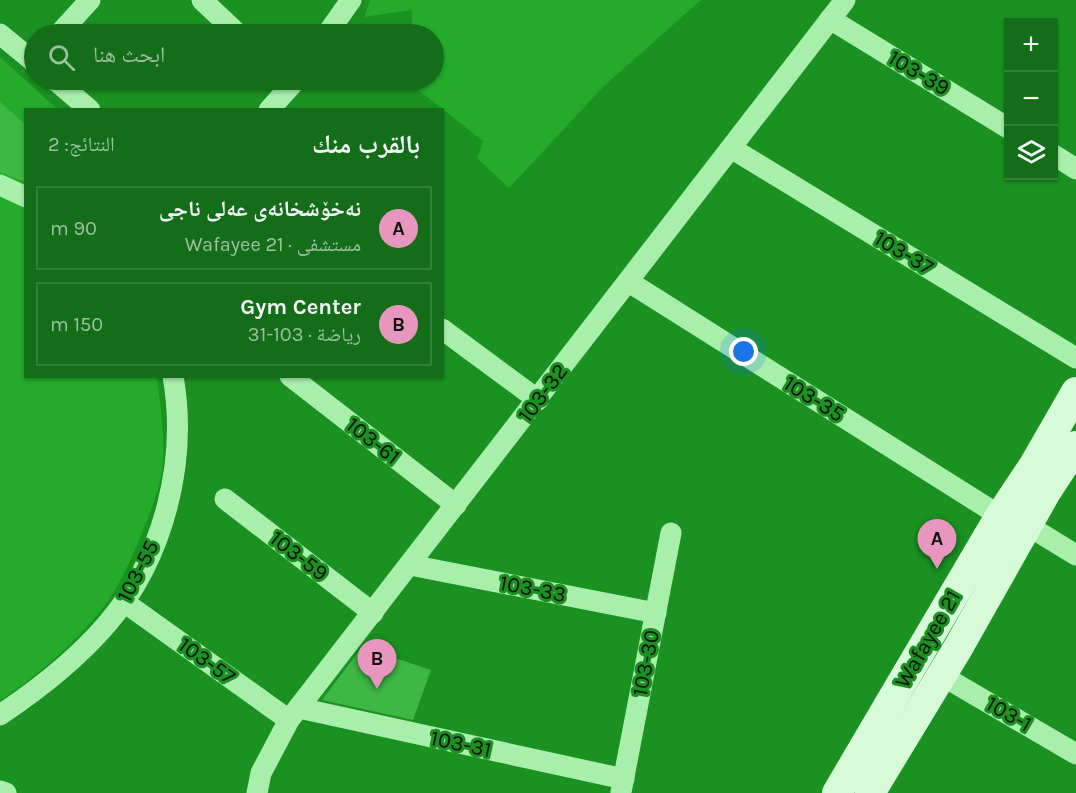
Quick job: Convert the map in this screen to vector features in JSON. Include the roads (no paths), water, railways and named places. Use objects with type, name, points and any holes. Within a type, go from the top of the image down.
[{"type":"street","points":[[68,24],[90,0]]},
{"type":"street","points":[[201,0],[227,24]]},
{"type":"street","points":[[334,24],[351,0]]},
{"type":"street","name":"103-32","points":[[257,793],[261,773],[294,714],[845,0]]},
{"type":"street","name":"103-39","points":[[830,18],[1005,126]]},
{"type":"street","points":[[0,33],[24,53]]},
{"type":"street","points":[[67,90],[88,108]]},
{"type":"street","points":[[271,108],[285,90]]},
{"type":"street","name":"103-37","points":[[731,148],[1076,358]]},
{"type":"street","points":[[1058,158],[1076,169]]},
{"type":"street","points":[[0,185],[24,196]]},
{"type":"street","name":"103-35","points":[[629,282],[1013,520],[1076,555]]},
{"type":"street","points":[[444,330],[538,400]]},
{"type":"street","name":"103-55","points":[[0,716],[52,678],[124,602],[161,526],[176,469],[177,415],[173,378]]},
{"type":"street","name":"103-61","points":[[293,378],[456,505]]},
{"type":"street","name":"Wafayee 21","points":[[870,793],[941,675],[1013,520],[1034,465],[1076,392]]},
{"type":"street","name":"Wafayee 21","points":[[837,793],[1013,520],[1076,446]]},
{"type":"street","name":"103-59","points":[[225,499],[373,613]]},
{"type":"street","name":"103-30","points":[[622,786],[671,533]]},
{"type":"street","name":"103-33","points":[[410,565],[656,613]]},
{"type":"street","name":"103-57","points":[[124,602],[294,714]]},
{"type":"street","name":"103-1","points":[[941,675],[1076,754]]},
{"type":"street","name":"103-31","points":[[294,714],[622,786]]},
{"type":"street","points":[[0,791],[6,793]]},
{"type":"place","name":"نەخۆشخانەی عەلی ناجی","points":[[937,569]]},
{"type":"place","name":"Gym Center","points":[[377,689]]}]
